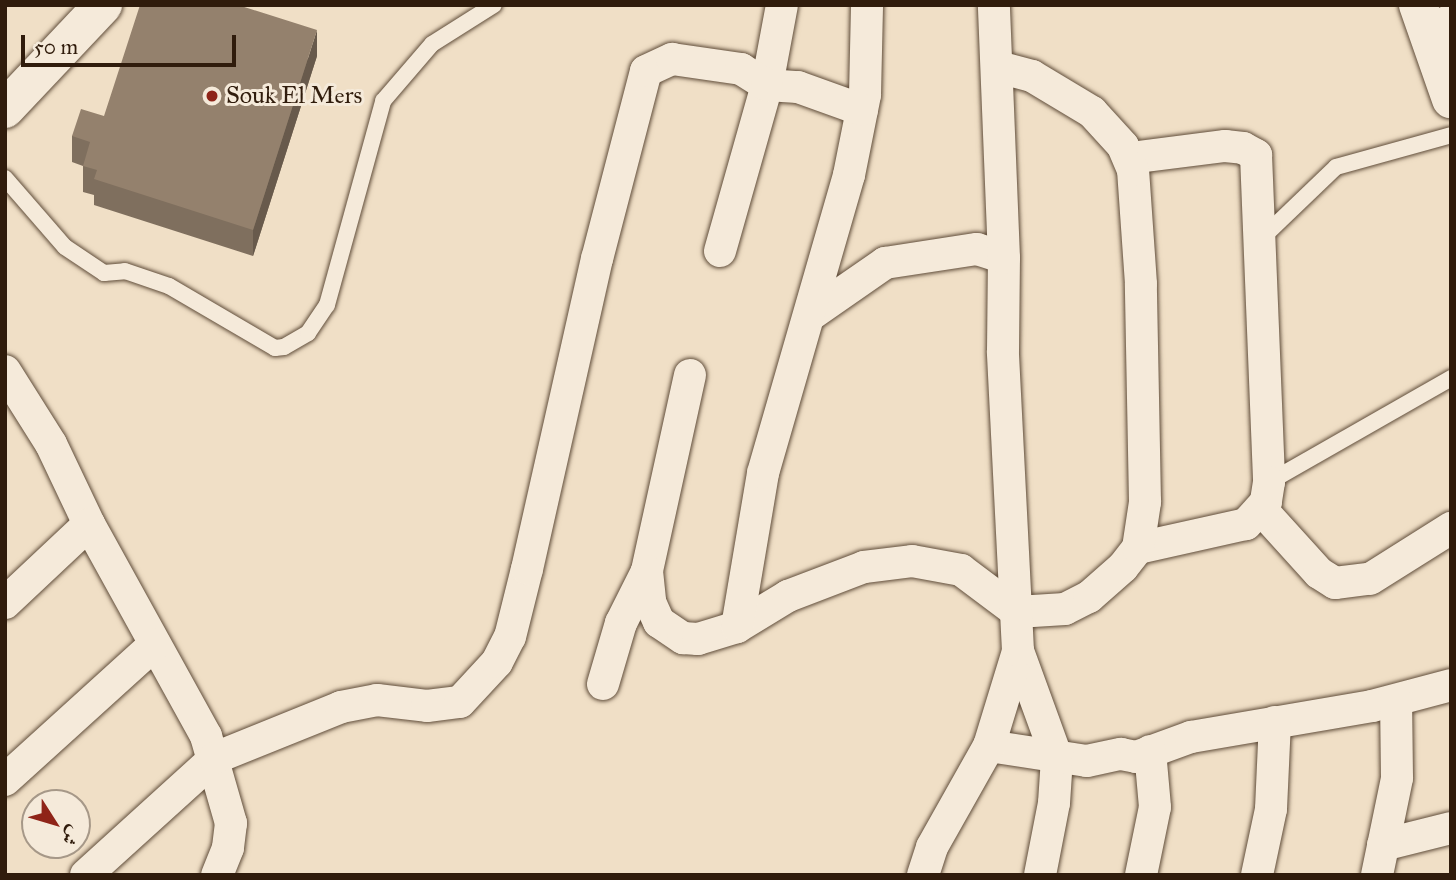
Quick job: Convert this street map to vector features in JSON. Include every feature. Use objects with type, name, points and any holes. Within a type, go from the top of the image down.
[{"type":"street","points":[[5,109],[103,5]]},
{"type":"street","points":[[720,251],[767,85],[782,5]]},
{"type":"street","points":[[737,627],[763,473],[813,313],[862,110],[867,5]]},
{"type":"street","points":[[923,875],[932,847],[989,746],[1018,651],[1003,351],[1004,258],[994,5]]},
{"type":"street","points":[[1432,18],[1451,100]]},
{"type":"street","points":[[86,875],[215,758],[341,707],[377,700],[450,705],[482,682],[510,637],[618,174],[646,71],[660,61],[684,60],[741,69],[767,85],[799,86],[862,110]]},
{"type":"street","points":[[998,67],[1032,76],[1062,92],[1111,130],[1130,158],[1143,366],[1145,502],[1138,548]]},
{"type":"street","points":[[1130,158],[1225,146],[1251,151],[1260,169],[1259,242],[1265,496],[1319,573],[1335,583],[1370,579],[1451,528]]},
{"type":"street","points":[[813,313],[886,263],[934,252],[977,249],[1004,258]]},
{"type":"street","points":[[5,371],[51,444],[89,524],[215,758],[231,823],[228,848],[217,875]]},
{"type":"street","points":[[603,684],[621,623],[647,571],[690,375]]},
{"type":"street","points":[[647,571],[650,602],[668,631],[698,639],[737,627],[788,596],[838,574],[892,562],[934,562],[961,570],[1017,612],[1065,609],[1089,597],[1138,548],[1233,529],[1265,496]]},
{"type":"street","points":[[5,603],[89,524]]},
{"type":"street","points":[[5,780],[155,644]]},
{"type":"street","points":[[1018,651],[1057,758],[1054,803],[1041,875]]},
{"type":"street","points":[[989,746],[1087,761],[1121,754],[1136,757],[1191,737],[1396,701],[1451,685]]},
{"type":"street","points":[[1380,860],[1397,778],[1396,701]]},
{"type":"street","points":[[1257,875],[1271,809],[1275,722]]},
{"type":"street","points":[[1141,875],[1155,807],[1150,751]]},
{"type":"street","points":[[1380,860],[1451,828]]},
{"type":"lane","points":[[5,178],[65,247],[104,273],[125,271],[169,286],[265,344],[284,347],[309,333],[327,305],[383,101],[432,44],[494,5]]},
{"type":"lane","points":[[1259,242],[1336,167],[1451,135]]},
{"type":"lane","points":[[1265,496],[1451,378]]},
{"type":"building","name":"Souk El Mers","points":[[140,5],[238,5],[317,30],[253,230],[94,179],[97,170],[83,166],[90,142],[72,136],[81,109],[104,116]]},
{"type":"place","name":"Souk El Mers","points":[[212,96]]}]
